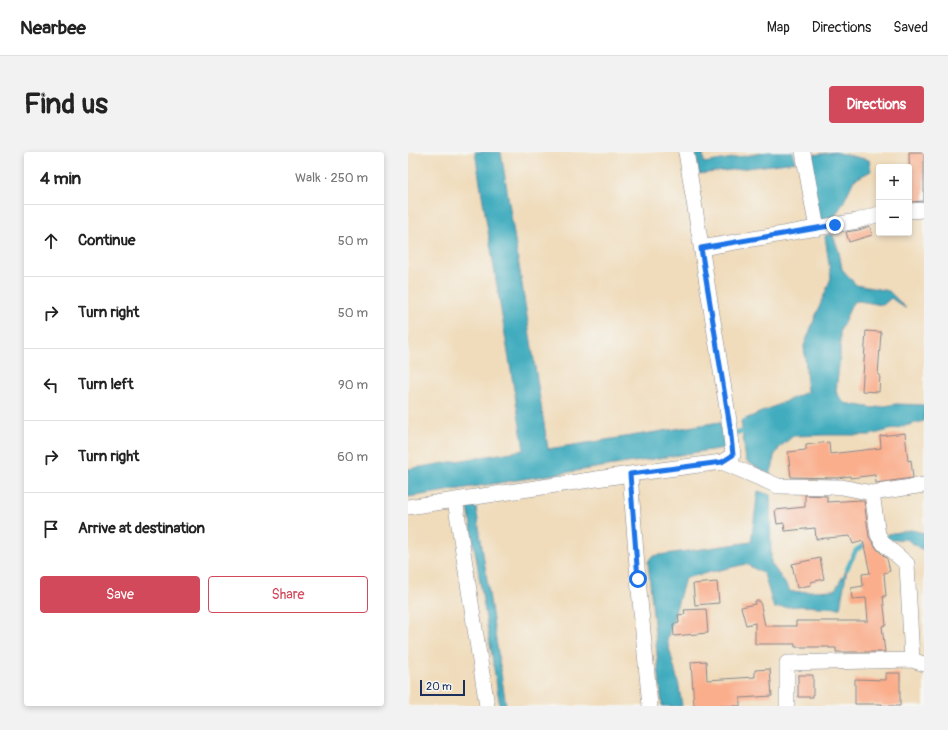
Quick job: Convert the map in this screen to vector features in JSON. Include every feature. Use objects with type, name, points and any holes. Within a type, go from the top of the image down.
[{"type":"street","points":[[408,507],[722,462],[733,455],[686,152]]},
{"type":"street","points":[[803,152],[824,228]]},
{"type":"street","points":[[912,211],[924,210]]},
{"type":"street","points":[[701,248],[824,228],[858,221],[876,215]]},
{"type":"street","points":[[722,462],[778,486],[842,487],[872,493],[924,485]]},
{"type":"street","points":[[630,474],[650,706]]},
{"type":"street","points":[[787,706],[787,663],[918,662],[907,564],[881,539],[872,493]]},
{"type":"street","points":[[455,500],[487,706]]},
{"type":"water","points":[[475,152],[501,152],[548,449],[720,422],[724,448],[408,497],[408,469],[524,450]]},
{"type":"water","points":[[696,152],[703,152],[704,163],[768,152],[793,152],[796,162],[699,174]]},
{"type":"water","points":[[835,152],[869,160],[871,171],[854,180],[843,203],[833,219],[827,221],[819,219],[810,158],[812,155]]},
{"type":"water","points":[[829,234],[833,235],[839,252],[842,269],[856,285],[889,291],[906,308],[891,298],[883,305],[859,301],[853,302],[840,331],[840,356],[836,392],[844,403],[873,408],[896,404],[924,405],[924,421],[870,435],[793,436],[780,447],[774,456],[770,475],[746,461],[741,421],[807,392],[804,346],[831,278],[825,236]]},
{"type":"water","points":[[758,491],[770,495],[771,563],[791,592],[835,590],[847,569],[840,608],[800,606],[774,608],[764,574],[746,564],[685,578],[667,640],[679,686],[682,706],[662,706],[648,562],[652,556],[751,542]]},
{"type":"water","points":[[468,507],[476,507],[506,706],[500,706]]},
{"type":"water","points":[[911,530],[924,533],[924,549],[921,549],[906,539],[892,540],[888,534]]},
{"type":"building","points":[[909,152],[924,152],[924,201],[912,202],[912,164],[909,164]]},
{"type":"building","points":[[870,226],[872,235],[849,242],[846,232],[859,230]]},
{"type":"building","points":[[866,331],[881,332],[878,375],[880,375],[879,392],[862,391]]},
{"type":"building","points":[[905,433],[908,461],[911,460],[913,478],[876,483],[875,475],[850,478],[850,476],[837,478],[791,477],[788,452],[806,450],[806,445],[829,442],[830,454],[881,448],[880,436]]},
{"type":"building","points":[[805,495],[827,496],[827,502],[864,501],[869,537],[877,549],[887,559],[890,571],[884,573],[886,596],[883,596],[886,625],[882,626],[885,652],[836,652],[836,648],[829,647],[795,647],[795,644],[755,644],[755,623],[746,625],[741,607],[755,604],[755,601],[760,601],[765,626],[796,626],[796,621],[868,621],[866,598],[852,599],[851,588],[863,586],[862,574],[870,573],[863,541],[853,544],[850,536],[816,539],[815,528],[785,531],[784,523],[777,524],[775,510],[805,507]]},
{"type":"building","points":[[820,558],[824,579],[811,582],[811,585],[797,588],[792,564]]},
{"type":"building","points":[[717,582],[719,603],[695,605],[693,584]]},
{"type":"building","points":[[706,609],[708,633],[674,636],[673,624],[679,623],[678,615],[685,614],[684,610]]},
{"type":"building","points":[[706,661],[707,680],[755,677],[755,670],[770,669],[772,696],[740,698],[740,706],[694,706],[691,662]]},
{"type":"building","points":[[886,673],[900,673],[900,706],[855,704],[855,679],[886,680]]},
{"type":"building","points":[[798,675],[813,675],[813,697],[798,697]]},
{"type":"waterway","points":[[722,435],[748,431]]},
{"type":"waterway","points":[[847,569],[856,550],[864,545],[890,537]]},
{"type":"route","points":[[638,579],[630,474],[722,462],[733,455],[730,427],[701,248],[835,225]]}]
